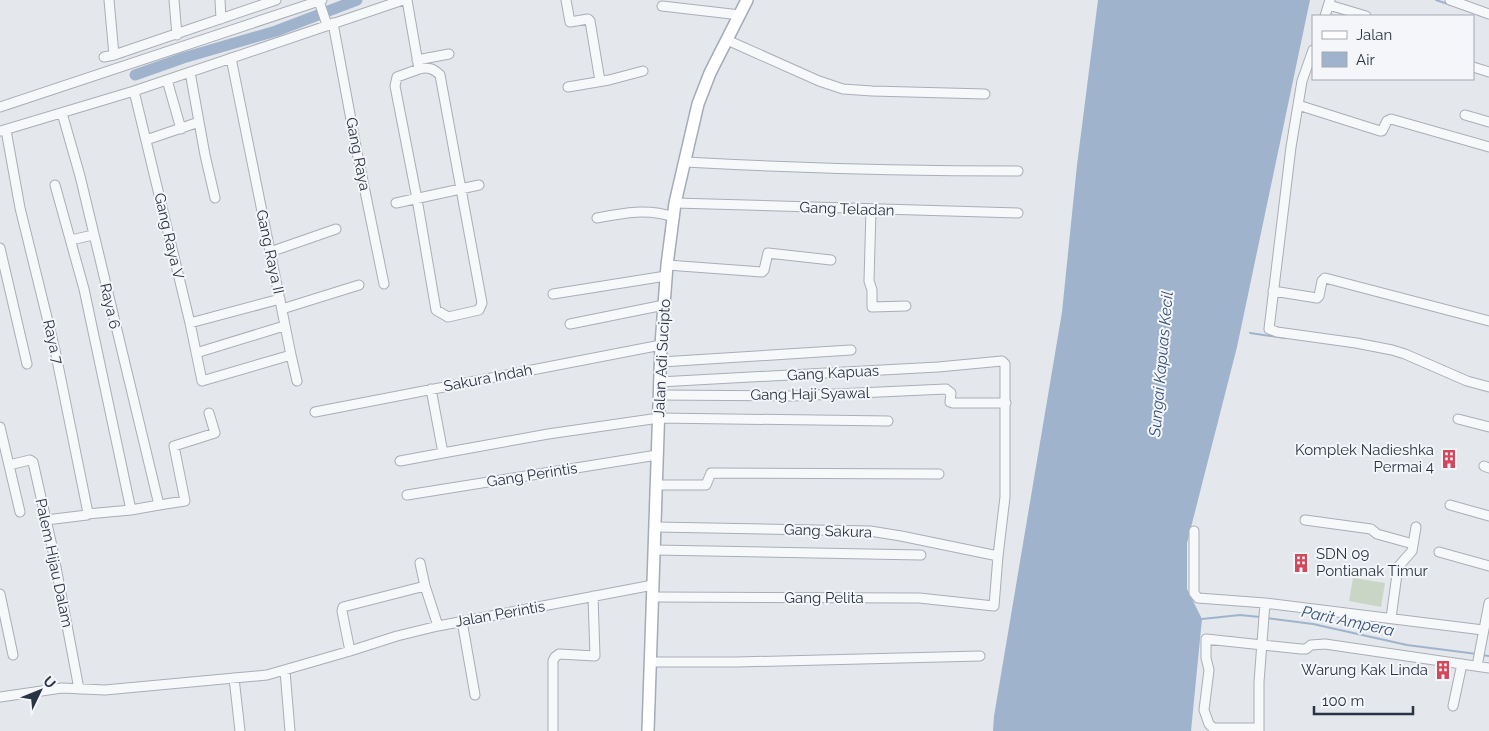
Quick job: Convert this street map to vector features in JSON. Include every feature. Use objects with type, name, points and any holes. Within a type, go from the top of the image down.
[{"type":"main road","name":"Jalan Adi Sucipto","points":[[648,731],[661,344],[675,204],[698,104],[710,73],[747,0]]},
{"type":"street","points":[[109,0],[114,55]]},
{"type":"street","points":[[174,0],[177,34]]},
{"type":"street","points":[[220,0],[221,19]]},
{"type":"street","points":[[3,131],[134,91],[328,22],[403,0]]},
{"type":"street","points":[[407,0],[418,65]]},
{"type":"street","points":[[566,0],[570,22],[588,19],[590,21],[600,81]]},
{"type":"street","points":[[1450,0],[1489,14]]},
{"type":"street","points":[[104,57],[274,1],[277,15]]},
{"type":"street","points":[[0,107],[317,2]]},
{"type":"street","name":"Gang Raya","points":[[317,2],[328,22],[384,284]]},
{"type":"street","points":[[1325,15],[1329,2],[1363,15]]},
{"type":"street","points":[[662,6],[740,15]]},
{"type":"street","points":[[258,7],[262,20]]},
{"type":"street","points":[[727,40],[819,81],[843,89],[985,94]]},
{"type":"street","points":[[1312,53],[1304,75],[1289,162],[1269,326],[1270,331],[1392,350],[1467,381],[1489,388]]},
{"type":"street","points":[[418,65],[434,69],[440,75],[482,303],[479,310],[448,317],[436,310],[395,86],[397,77],[418,65],[449,54]]},
{"type":"street","name":"Gang Raya II","points":[[231,58],[284,326],[297,381]]},
{"type":"street","points":[[1474,67],[1489,72]]},
{"type":"street","points":[[568,87],[643,70]]},
{"type":"street","points":[[190,72],[215,198]]},
{"type":"street","points":[[167,80],[180,129]]},
{"type":"street","name":"Gang Raya V","points":[[134,91],[190,323],[202,381],[291,354]]},
{"type":"street","points":[[1298,106],[1380,131],[1382,131],[1387,121],[1391,119],[1489,147]]},
{"type":"street","name":"Raya 6","points":[[62,113],[80,176],[158,502]]},
{"type":"street","points":[[1465,115],[1489,122]]},
{"type":"street","points":[[146,140],[199,122]]},
{"type":"street","name":"Raya 7","points":[[3,131],[55,350],[87,514]]},
{"type":"street","points":[[685,162],[854,169],[1018,171]]},
{"type":"street","name":"Raya 6","points":[[55,184],[97,345],[131,510]]},
{"type":"street","points":[[396,203],[479,185]]},
{"type":"street","name":"Gang Teladan","points":[[675,204],[1018,213]]},
{"type":"street","points":[[871,210],[869,281],[872,290],[872,307],[906,306]]},
{"type":"street","points":[[596,218],[643,211],[661,212],[674,217]]},
{"type":"street","points":[[270,252],[336,229]]},
{"type":"street","points":[[71,240],[93,234]]},
{"type":"street","points":[[0,248],[27,364]]},
{"type":"street","points":[[553,294],[667,270],[762,272],[768,253],[831,260]]},
{"type":"street","points":[[1274,291],[1317,298],[1320,296],[1322,281],[1325,278],[1489,321]]},
{"type":"street","points":[[282,309],[359,285]]},
{"type":"street","points":[[190,323],[280,299]]},
{"type":"street","points":[[570,324],[664,305]]},
{"type":"street","points":[[196,353],[284,326]]},
{"type":"street","name":"Sakura Indah","points":[[315,412],[661,344]]},
{"type":"street","points":[[661,362],[851,350]]},
{"type":"street","name":"Gang Kapuas","points":[[660,382],[928,368],[1002,361],[1005,364],[1006,403]]},
{"type":"street","points":[[431,389],[443,453]]},
{"type":"street","name":"Gang Haji Syawal","points":[[659,395],[792,396],[946,389],[951,393],[950,401],[952,403],[1006,403]]},
{"type":"street","points":[[998,556],[1005,497],[1006,403]]},
{"type":"street","points":[[46,520],[131,510],[158,502],[185,501],[174,446],[215,434],[208,413]]},
{"type":"street","points":[[400,462],[548,434],[658,418],[888,421]]},
{"type":"street","points":[[1458,418],[1489,427]]},
{"type":"street","points":[[0,427],[20,512]]},
{"type":"street","name":"Gang Perintis","points":[[407,495],[658,455]]},
{"type":"street","name":"Palem Hijau Dalam","points":[[9,465],[30,460],[33,462],[79,689]]},
{"type":"street","points":[[657,485],[706,485],[708,476],[711,473],[939,474]]},
{"type":"street","points":[[1450,505],[1489,516]]},
{"type":"street","points":[[1305,520],[1373,529],[1377,534],[1414,544]]},
{"type":"street","name":"Gang Sakura","points":[[656,526],[870,531],[998,556]]},
{"type":"street","points":[[1391,618],[1398,567],[1410,556],[1416,528]]},
{"type":"street","points":[[1194,531],[1194,593],[1196,597],[1265,608],[1391,618],[1483,630]]},
{"type":"street","points":[[654,550],[922,555]]},
{"type":"street","points":[[1439,552],[1489,566]]},
{"type":"street","name":"Gang Pelita","points":[[653,597],[907,598],[994,606],[998,556]]},
{"type":"street","points":[[420,563],[425,586],[438,626]]},
{"type":"street","name":"Jalan Perintis","points":[[0,697],[62,688],[105,690],[267,675],[350,652],[397,636],[438,626],[653,585]]},
{"type":"street","points":[[350,652],[342,611],[343,607],[425,586]]},
{"type":"street","points":[[0,594],[13,655]]},
{"type":"street","points":[[553,731],[553,661],[559,654],[595,656],[593,596]]},
{"type":"street","points":[[1477,663],[1483,647],[1483,630],[1489,603]]},
{"type":"street","points":[[1265,608],[1264,627],[1262,645],[1259,682],[1259,730],[1213,728],[1209,724],[1204,710],[1210,670],[1206,658],[1206,639],[1262,645],[1302,649],[1306,649],[1311,645],[1325,644],[1462,664],[1477,663],[1489,668]]},
{"type":"street","points":[[462,621],[475,695]]},
{"type":"street","points":[[651,662],[747,662],[980,656]]},
{"type":"street","points":[[1453,706],[1462,664]]},
{"type":"street","points":[[285,671],[290,731]]},
{"type":"street","points":[[234,678],[240,731]]},
{"type":"green space","points":[[1353,578],[1385,583],[1381,607],[1349,601]]},
{"type":"water","name":"Sungai Kapuas Kecil","points":[[1098,0],[1310,0],[1237,347],[1187,543],[1187,589],[1202,619],[1191,731],[993,731],[1062,312],[1077,165]]},
{"type":"waterway","points":[[135,75],[183,58],[276,31],[357,0]]},
{"type":"waterway","points":[[1436,0],[1451,5]]},
{"type":"waterway","points":[[1250,333],[1285,338]]},
{"type":"waterway","name":"Parit Ampera","points":[[1202,619],[1240,615],[1260,617]]},
{"type":"waterway","name":"Parit Ampera","points":[[1267,618],[1313,624],[1407,645],[1477,654]]},
{"type":"waterway","name":"Parit Ampera","points":[[1481,655],[1489,656]]},
{"type":"place","name":"Komplek Nadieshka Permai 4","points":[[1449,459]]},
{"type":"place","name":"SDN 09 Pontianak Timur","points":[[1301,563]]},
{"type":"place","name":"Warung Kak Linda","points":[[1443,670]]}]
